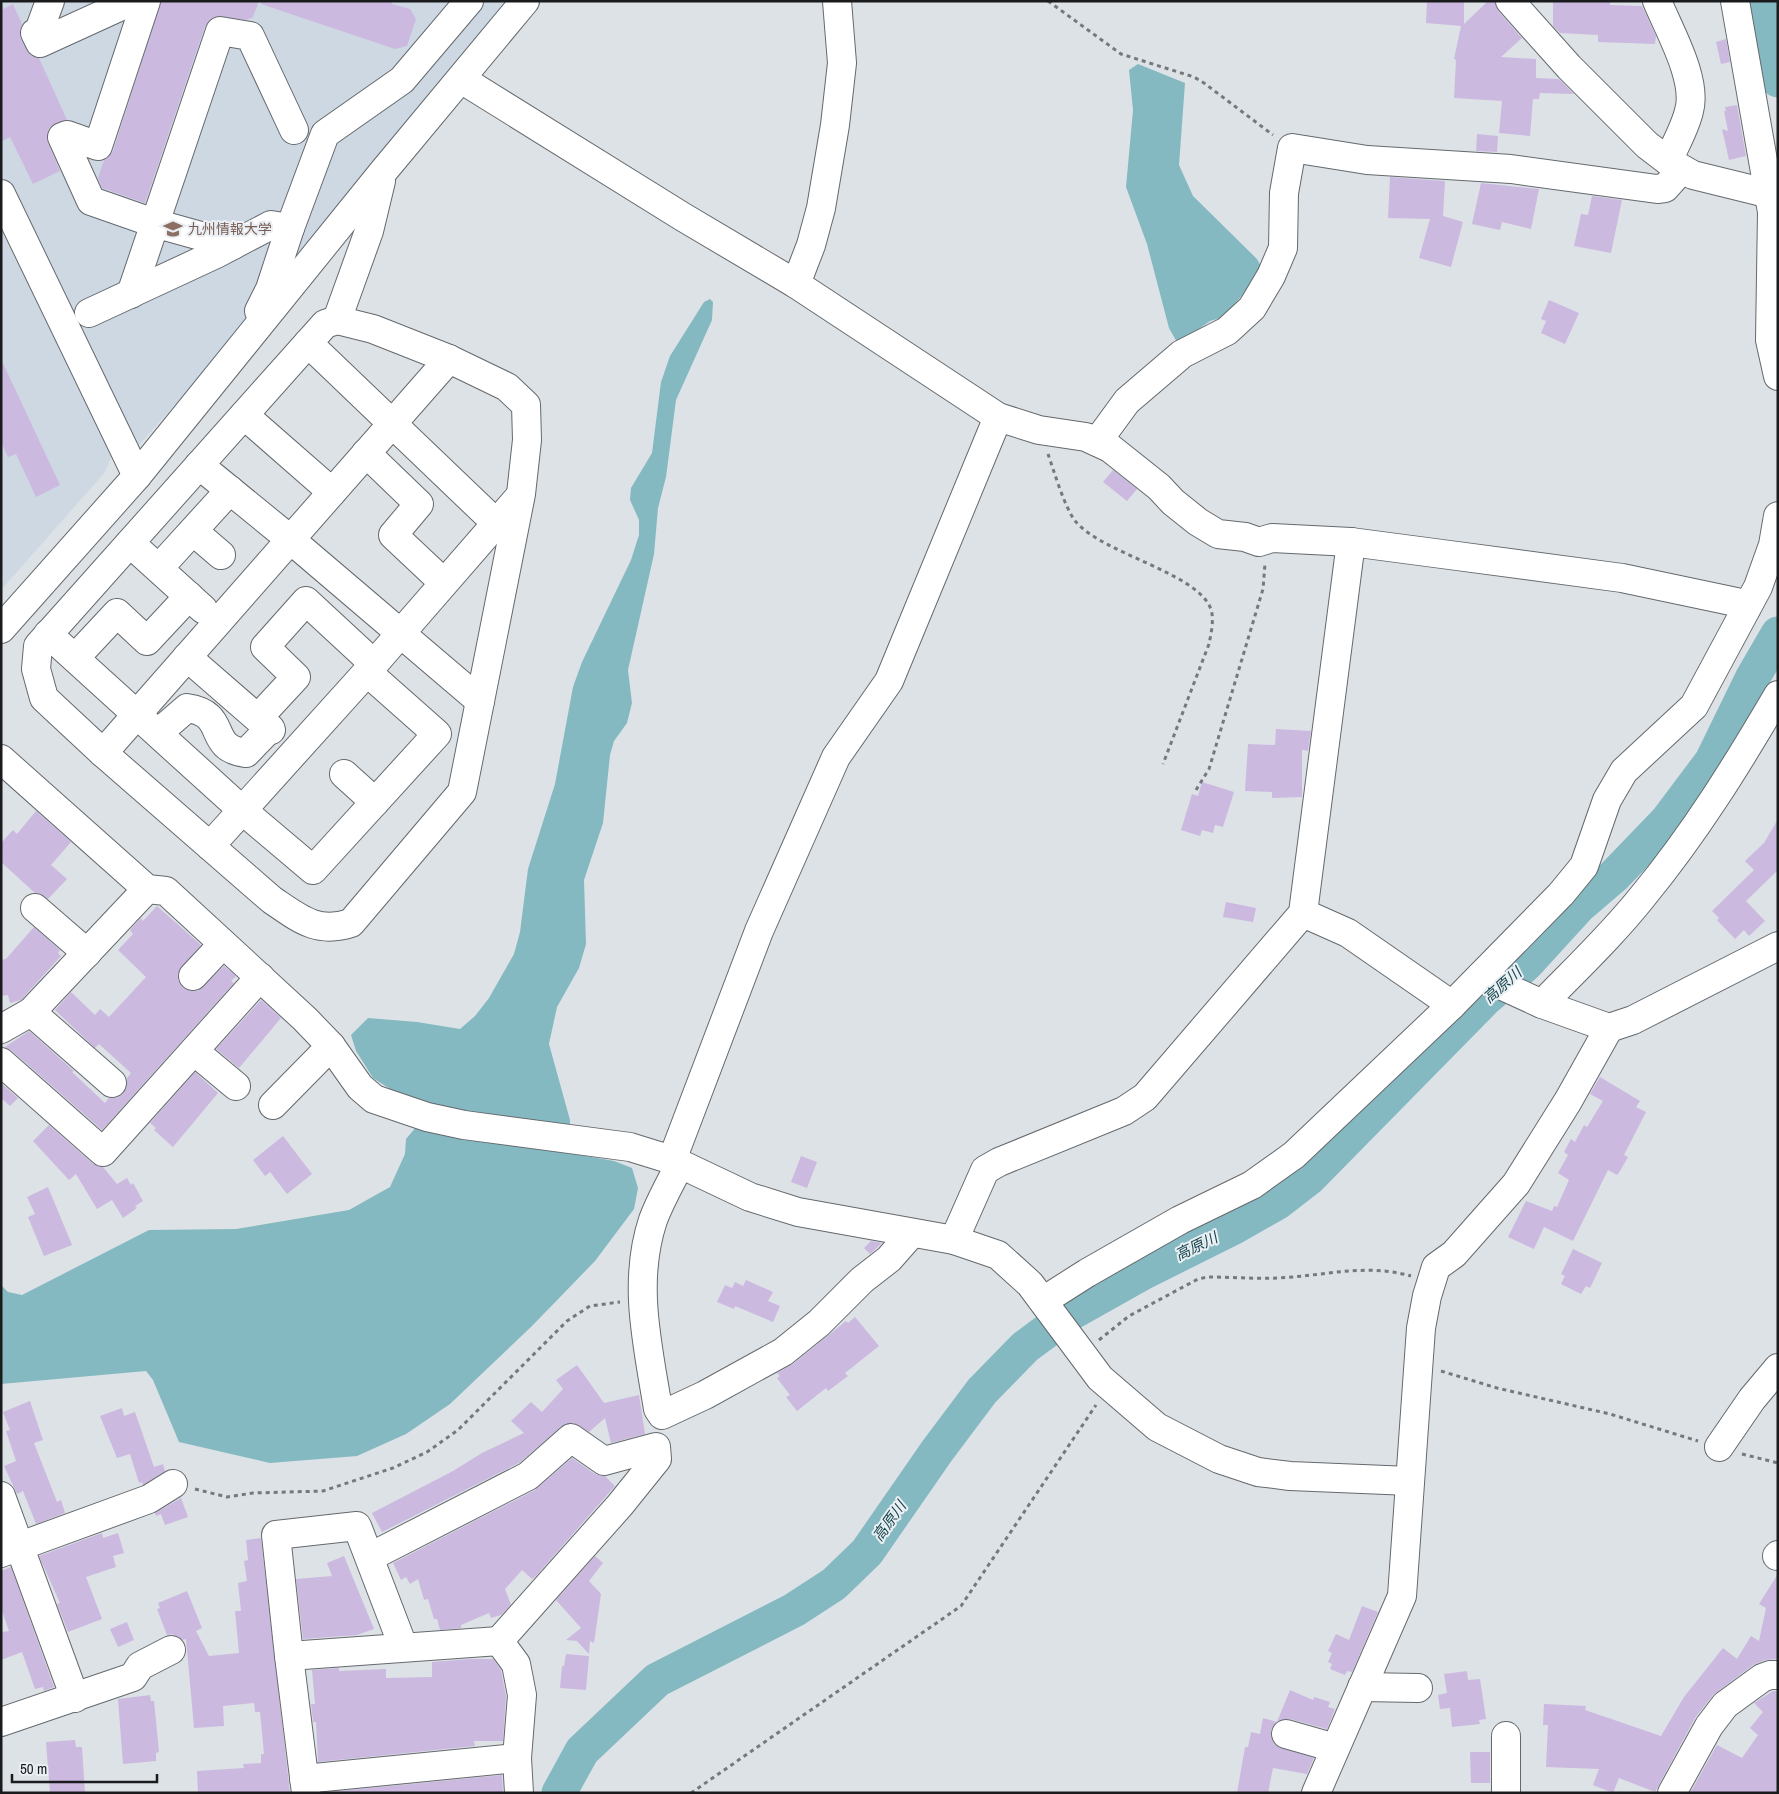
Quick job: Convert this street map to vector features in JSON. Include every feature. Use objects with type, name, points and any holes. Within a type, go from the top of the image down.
[{"type":"street","points":[[50,1],[39,31],[36,33],[40,42],[132,1]]},
{"type":"street","points":[[146,1],[98,146],[67,135],[62,137],[91,202],[154,223],[233,245]]},
{"type":"street","points":[[1,629],[263,307],[325,134],[402,80],[469,1]]},
{"type":"street","points":[[133,467],[525,1]]},
{"type":"street","points":[[796,284],[811,245],[821,208],[835,125],[842,63],[837,1]]},
{"type":"street","points":[[1510,1],[1569,66],[1634,132],[1675,165],[1693,175],[1774,195]]},
{"type":"street","points":[[1097,442],[1127,401],[1182,354],[1227,331],[1252,308],[1271,276],[1283,248],[1284,193],[1292,148],[1367,160],[1511,169],[1665,188],[1675,165],[1690,110],[1690,89],[1683,64],[1656,1]]},
{"type":"street","points":[[1735,1],[1774,195],[1772,212],[1770,340],[1778,376]]},
{"type":"street","points":[[130,294],[220,30],[250,36],[294,130]]},
{"type":"street","points":[[461,79],[683,217],[796,284],[998,417],[1039,430],[1086,437],[1110,448],[1159,487],[1198,522],[1218,534],[1245,537],[1259,542],[1272,538],[1351,542],[1622,578],[1736,602],[1746,609]]},
{"type":"street","points":[[337,320],[369,231],[382,173]]},
{"type":"street","points":[[1,194],[133,467]]},
{"type":"street","points":[[90,313],[271,225],[290,228]]},
{"type":"street","points":[[337,320],[373,329],[449,359],[507,386],[526,405],[527,440],[521,494],[462,792],[424,840],[352,923],[336,928],[319,927],[298,918],[272,900],[103,753],[44,698],[36,669],[38,646],[48,634],[308,343],[325,324],[337,320]]},
{"type":"street","points":[[308,343],[496,523]]},
{"type":"street","points":[[103,753],[449,359]]},
{"type":"street","points":[[244,415],[332,492]]},
{"type":"street","points":[[662,1415],[658,1409],[642,1315],[644,1258],[654,1219],[759,931],[836,757],[890,681],[998,417]]},
{"type":"street","points":[[366,454],[419,504],[393,535],[443,582]]},
{"type":"street","points":[[199,465],[291,540],[480,702]]},
{"type":"street","points":[[158,568],[230,490]]},
{"type":"street","points":[[210,846],[371,668],[443,582],[521,494]]},
{"type":"street","points":[[1043,1301],[1086,1273],[1180,1220],[1252,1185],[1294,1155],[1452,1005],[1562,894],[1584,866],[1606,800],[1624,771],[1694,706],[1758,587],[1775,546],[1778,516]]},
{"type":"street","points":[[193,531],[221,555]]},
{"type":"street","points":[[954,1240],[985,1170],[998,1162],[1124,1111],[1145,1096],[1303,913],[1351,542]]},
{"type":"street","points":[[130,543],[218,622]]},
{"type":"street","points":[[75,658],[117,613],[147,641],[189,596]]},
{"type":"street","points":[[48,634],[242,810],[312,870],[437,734],[306,601],[265,647],[296,677],[246,753],[234,752],[224,745],[211,717],[202,710],[187,708],[158,733]]},
{"type":"street","points":[[187,657],[295,750]]},
{"type":"street","points":[[1542,1004],[1642,898],[1678,853],[1712,805],[1778,695]]},
{"type":"street","points":[[1,759],[147,889],[166,891],[305,1019],[331,1046],[360,1087],[374,1099],[427,1117],[464,1125],[630,1147],[676,1162],[750,1197],[798,1212],[911,1234],[954,1240],[998,1255],[1030,1284],[1100,1378],[1157,1427],[1219,1459],[1258,1472],[1282,1475],[1410,1481]]},
{"type":"street","points":[[344,774],[375,802]]},
{"type":"street","points":[[112,1083],[11,1021],[87,953],[147,889]]},
{"type":"street","points":[[35,908],[87,953]]},
{"type":"street","points":[[1303,913],[1348,933],[1452,1005]]},
{"type":"street","points":[[194,976],[223,944]]},
{"type":"street","points":[[1481,976],[1542,1004],[1609,1028],[1632,1020],[1778,946]]},
{"type":"street","points":[[1,1062],[103,1152],[260,978]]},
{"type":"street","points":[[1316,1793],[1402,1596],[1421,1328],[1436,1267],[1454,1254],[1516,1184],[1568,1101],[1609,1028]]},
{"type":"street","points":[[273,1105],[331,1046]]},
{"type":"street","points":[[194,1050],[236,1086]]},
{"type":"street","points":[[289,1656],[499,1640],[620,1505],[657,1459],[655,1421],[662,1415],[704,1396],[783,1352],[819,1323],[862,1280],[889,1260],[911,1234]]},
{"type":"street","points":[[1719,1447],[1752,1398],[1778,1368]]},
{"type":"street","points":[[370,1557],[528,1476],[571,1438],[604,1461],[656,1448]]},
{"type":"street","points":[[10,1549],[149,1499],[173,1484]]},
{"type":"street","points":[[1,1496],[10,1549],[75,1698]]},
{"type":"street","points":[[402,1646],[357,1526],[276,1536],[305,1786],[517,1758]]},
{"type":"street","points":[[499,1640],[516,1664],[522,1695],[517,1758],[519,1793]]},
{"type":"street","points":[[1,1722],[133,1677],[140,1666],[171,1650]]},
{"type":"street","points":[[1672,1793],[1709,1726],[1725,1705],[1762,1678],[1778,1675]]},
{"type":"street","points":[[1362,1686],[1418,1688]]},
{"type":"street","points":[[1286,1734],[1335,1748]]},
{"type":"street","points":[[1506,1736],[1506,1793]]},
{"type":"path","points":[[1048,1],[1121,54],[1194,77],[1204,83],[1292,148]]},
{"type":"path","points":[[1039,430],[1075,521],[1092,536],[1196,589],[1210,607],[1212,628],[1209,644],[1163,764]]},
{"type":"path","points":[[1196,790],[1209,769],[1263,590],[1265,557],[1259,542]]},
{"type":"path","points":[[1082,1353],[1129,1316],[1198,1279],[1208,1277],[1279,1278],[1361,1269],[1392,1271],[1431,1282]]},
{"type":"path","points":[[173,1484],[227,1497],[253,1493],[323,1491],[393,1468],[427,1452],[458,1430],[567,1321],[590,1306],[622,1302],[642,1281]]},
{"type":"path","points":[[1419,1365],[1497,1388],[1610,1414],[1778,1463]]},
{"type":"path","points":[[691,1793],[961,1606],[1098,1402]]},
{"type":"shaded area","name":"九州情報大学","points":[[1,1],[505,1],[220,354],[139,445],[128,445],[1,176]]},
{"type":"shaded area","points":[[1,219],[112,455],[105,472],[1,590]]},
{"type":"water","points":[[1138,64],[1185,83],[1179,165],[1193,196],[1257,259],[1263,270],[1224,317],[1210,321],[1178,344],[1169,328],[1147,244],[1126,187],[1133,110],[1129,70]]},
{"type":"water","points":[[710,299],[713,302],[712,320],[676,400],[666,477],[658,508],[654,554],[628,670],[632,703],[627,723],[614,741],[610,755],[603,823],[584,880],[586,944],[579,968],[557,1007],[549,1044],[570,1120],[569,1153],[614,1161],[632,1168],[638,1188],[634,1209],[595,1261],[532,1326],[450,1404],[406,1434],[357,1456],[270,1463],[179,1442],[153,1380],[146,1371],[1,1384],[1,1285],[8,1292],[22,1295],[149,1230],[236,1229],[349,1210],[390,1187],[405,1154],[406,1139],[422,1120],[390,1089],[373,1078],[356,1051],[351,1035],[368,1018],[417,1022],[460,1029],[475,1016],[489,998],[514,954],[520,932],[528,869],[555,784],[573,687],[582,662],[631,560],[639,535],[639,520],[630,500],[631,488],[652,453],[661,382],[670,356],[704,302]]},
{"type":"building","points":[[161,1],[259,1],[253,17],[246,20],[216,16],[205,26],[145,203],[102,188],[98,178],[104,160],[113,151]]},
{"type":"building","points":[[262,1],[392,1],[392,4],[410,9],[416,19],[407,46],[395,49],[261,4]]},
{"type":"building","points":[[1427,1],[1464,1],[1464,24],[1488,1],[1495,1],[1498,11],[1522,38],[1501,57],[1536,59],[1536,78],[1559,79],[1574,94],[1540,93],[1539,99],[1533,99],[1530,136],[1499,133],[1502,101],[1454,98],[1456,60],[1454,59],[1461,26],[1426,23]]},
{"type":"building","points":[[1553,1],[1610,1],[1610,5],[1642,6],[1656,36],[1655,44],[1598,42],[1598,35],[1560,33],[1553,26]]},
{"type":"building","points":[[13,4],[22,24],[21,40],[31,56],[39,58],[67,120],[56,123],[49,128],[47,135],[48,143],[60,171],[33,184],[10,137],[1,142],[1,10]]},
{"type":"building","points":[[1726,39],[1730,62],[1721,64],[1716,42]]},
{"type":"building","points":[[1737,105],[1746,156],[1729,160],[1722,129],[1728,131],[1724,111],[1726,111],[1725,107]]},
{"type":"building","points":[[1477,134],[1498,136],[1497,152],[1476,151]]},
{"type":"building","points":[[1390,177],[1445,181],[1443,216],[1463,222],[1451,267],[1419,258],[1430,219],[1388,218]]},
{"type":"building","points":[[1481,183],[1539,189],[1531,229],[1502,222],[1500,230],[1472,224]]},
{"type":"building","points":[[1592,196],[1622,200],[1611,253],[1574,246],[1581,214],[1588,215]]},
{"type":"building","points":[[1549,300],[1579,313],[1565,344],[1541,333],[1546,321],[1541,319]]},
{"type":"building","points":[[1,359],[60,485],[36,497],[16,454],[8,457],[1,442]]},
{"type":"building","points":[[1113,470],[1137,489],[1127,501],[1103,482]]},
{"type":"building","points":[[1276,729],[1311,731],[1308,751],[1302,750],[1302,797],[1272,798],[1272,792],[1245,791],[1248,744],[1275,745]]},
{"type":"building","points":[[1202,782],[1234,792],[1223,827],[1215,825],[1213,833],[1202,830],[1200,836],[1181,830],[1192,794],[1198,796]]},
{"type":"building","points":[[36,811],[71,842],[51,865],[67,879],[48,899],[35,893],[1,862],[1,843],[13,830],[17,834]]},
{"type":"building","points":[[1778,819],[1778,870],[1746,901],[1765,921],[1749,936],[1744,930],[1735,939],[1717,920],[1719,918],[1712,911],[1754,870],[1745,861],[1764,843]]},
{"type":"building","points":[[1226,902],[1256,908],[1253,922],[1223,917]]},
{"type":"building","points":[[157,906],[201,945],[178,972],[178,980],[183,988],[190,991],[198,991],[224,966],[236,976],[231,981],[234,983],[102,1130],[11,1050],[5,1047],[29,1031],[74,1071],[72,1072],[105,1103],[109,1098],[117,1098],[123,1094],[127,1087],[127,1078],[131,1073],[99,1044],[95,1048],[55,1010],[71,992],[95,1015],[100,1009],[109,1017],[146,977],[118,950],[133,934],[130,930],[141,918],[143,921]]},
{"type":"building","points":[[34,927],[60,950],[58,953],[61,956],[21,1000],[10,1003],[8,995],[1,996],[1,960],[6,959]]},
{"type":"building","points":[[261,1000],[281,1018],[239,1068],[216,1049]]},
{"type":"building","points":[[195,1072],[218,1093],[173,1147],[154,1130],[156,1128],[150,1123]]},
{"type":"building","points":[[1600,1077],[1640,1101],[1636,1107],[1646,1112],[1624,1155],[1628,1157],[1620,1171],[1617,1175],[1608,1170],[1573,1241],[1544,1227],[1534,1249],[1508,1237],[1526,1201],[1552,1211],[1554,1206],[1557,1207],[1569,1180],[1558,1173],[1568,1155],[1564,1152],[1571,1139],[1575,1142],[1584,1125],[1587,1127],[1603,1101],[1590,1094]]},
{"type":"building","points":[[1,1083],[18,1098],[10,1106],[1,1098]]},
{"type":"building","points":[[49,1125],[93,1164],[103,1167],[117,1184],[127,1178],[131,1185],[133,1183],[143,1201],[135,1206],[137,1208],[123,1218],[112,1200],[97,1209],[76,1174],[69,1180],[33,1141]]},
{"type":"building","points":[[283,1136],[312,1174],[287,1194],[270,1172],[265,1176],[253,1160]]},
{"type":"building","points":[[801,1156],[817,1162],[807,1188],[791,1182]]},
{"type":"building","points":[[48,1187],[72,1245],[44,1256],[28,1217],[35,1214],[27,1197]]},
{"type":"building","points":[[871,1241],[882,1243],[870,1254],[864,1248]]},
{"type":"building","points":[[1573,1249],[1602,1263],[1590,1288],[1586,1286],[1581,1294],[1561,1284],[1565,1276],[1561,1274]]},
{"type":"building","points":[[746,1280],[773,1292],[768,1301],[780,1306],[773,1322],[735,1306],[734,1309],[717,1302],[725,1285],[732,1288],[735,1282],[743,1286]]},
{"type":"building","points":[[855,1317],[879,1346],[845,1373],[848,1376],[828,1391],[826,1388],[797,1411],[786,1397],[790,1395],[777,1378],[780,1376],[777,1373],[793,1364],[846,1321],[848,1323]]},
{"type":"building","points":[[577,1365],[604,1403],[639,1395],[645,1434],[611,1443],[605,1418],[589,1432],[574,1423],[566,1423],[519,1463],[382,1532],[372,1513],[453,1471],[482,1453],[524,1433],[511,1421],[531,1402],[542,1412],[563,1389],[556,1380]]},
{"type":"building","points":[[30,1401],[43,1440],[34,1443],[57,1502],[61,1500],[65,1513],[36,1524],[23,1491],[17,1494],[4,1466],[16,1461],[6,1431],[10,1430],[3,1412]]},
{"type":"building","points":[[122,1408],[124,1416],[135,1412],[154,1467],[163,1464],[165,1471],[143,1485],[142,1482],[139,1483],[130,1454],[117,1458],[100,1416]]},
{"type":"building","points":[[572,1458],[595,1474],[605,1476],[615,1486],[536,1576],[532,1579],[522,1570],[505,1589],[511,1605],[501,1615],[491,1618],[489,1613],[461,1625],[461,1628],[440,1630],[437,1619],[434,1619],[428,1599],[424,1600],[418,1579],[410,1584],[406,1577],[401,1580],[393,1563],[535,1490]]},
{"type":"building","points":[[181,1498],[188,1517],[165,1525],[161,1514],[156,1516],[155,1513]]},
{"type":"building","points":[[102,1533],[103,1538],[118,1533],[124,1553],[113,1556],[116,1567],[86,1577],[102,1619],[68,1632],[57,1604],[60,1603],[39,1556]]},
{"type":"building","points":[[261,1538],[290,1793],[198,1793],[197,1771],[244,1768],[243,1764],[261,1763],[261,1754],[264,1754],[260,1712],[255,1712],[254,1703],[223,1706],[224,1726],[194,1728],[186,1639],[182,1640],[172,1634],[167,1635],[157,1609],[160,1608],[158,1603],[187,1591],[202,1628],[196,1631],[209,1656],[239,1653],[235,1611],[241,1611],[238,1583],[247,1581],[244,1561],[248,1560],[246,1540]]},
{"type":"building","points":[[344,1556],[374,1629],[357,1635],[303,1639],[296,1579],[332,1576],[327,1563]]},
{"type":"building","points":[[595,1556],[603,1563],[589,1581],[601,1594],[594,1643],[590,1641],[589,1654],[577,1641],[566,1640],[581,1628],[556,1600]]},
{"type":"building","points":[[11,1567],[54,1687],[44,1691],[43,1687],[35,1689],[22,1652],[1,1660],[1,1632],[9,1631],[1,1608],[1,1571]]},
{"type":"building","points":[[1778,1574],[1778,1659],[1765,1660],[1753,1665],[1713,1695],[1695,1718],[1655,1792],[1619,1778],[1613,1793],[1593,1785],[1599,1769],[1546,1767],[1548,1725],[1543,1725],[1544,1704],[1586,1706],[1585,1710],[1661,1736],[1684,1697],[1723,1648],[1737,1659],[1751,1636],[1759,1641],[1766,1608],[1759,1604]]},
{"type":"building","points":[[1362,1606],[1378,1612],[1352,1672],[1347,1671],[1345,1675],[1330,1669],[1332,1664],[1328,1662],[1332,1653],[1328,1651],[1336,1634],[1349,1640]]},
{"type":"building","points":[[127,1622],[134,1640],[118,1647],[110,1629]]},
{"type":"building","points":[[566,1654],[589,1656],[586,1690],[560,1688],[562,1666],[564,1666]]},
{"type":"building","points":[[493,1659],[501,1670],[506,1696],[503,1741],[474,1741],[475,1746],[318,1762],[316,1722],[313,1722],[311,1704],[315,1704],[312,1670],[339,1668],[339,1671],[386,1669],[386,1678],[432,1677],[432,1662]]},
{"type":"building","points":[[1467,1671],[1468,1680],[1480,1679],[1486,1719],[1479,1720],[1480,1724],[1452,1727],[1450,1708],[1440,1709],[1438,1695],[1447,1693],[1444,1674]]},
{"type":"building","points":[[1290,1690],[1313,1700],[1314,1697],[1330,1702],[1328,1707],[1335,1709],[1327,1729],[1290,1719],[1277,1722]]},
{"type":"building","points":[[1773,1691],[1778,1691],[1778,1793],[1690,1793],[1717,1745],[1742,1758],[1758,1735],[1750,1728],[1763,1712],[1754,1703]]},
{"type":"building","points":[[150,1695],[151,1701],[154,1701],[159,1752],[156,1753],[156,1761],[123,1764],[118,1699]]},
{"type":"building","points":[[1263,1718],[1277,1722],[1271,1730],[1271,1738],[1275,1745],[1314,1758],[1307,1774],[1273,1768],[1268,1793],[1237,1793],[1245,1747],[1248,1747],[1251,1732],[1260,1734]]},
{"type":"building","points":[[75,1740],[76,1747],[82,1747],[85,1793],[50,1793],[46,1742]]},
{"type":"building","points":[[1470,1752],[1490,1752],[1490,1783],[1471,1783]]},
{"type":"building","points":[[502,1775],[503,1793],[329,1793],[329,1792]]},
{"type":"waterway","name":"高原川","points":[[1764,1],[1778,80]]},
{"type":"waterway","name":"高原川","points":[[559,1793],[582,1751],[657,1680],[794,1610],[834,1584],[867,1552],[937,1451],[982,1391],[1025,1347],[1071,1313],[1144,1272],[1234,1227],[1278,1202],[1309,1178],[1485,999],[1526,964],[1579,906],[1614,876],[1667,821],[1712,761],[1753,677],[1778,634]]},
{"type":"place","name":"九州情報大学","points":[[173,229]]}]
